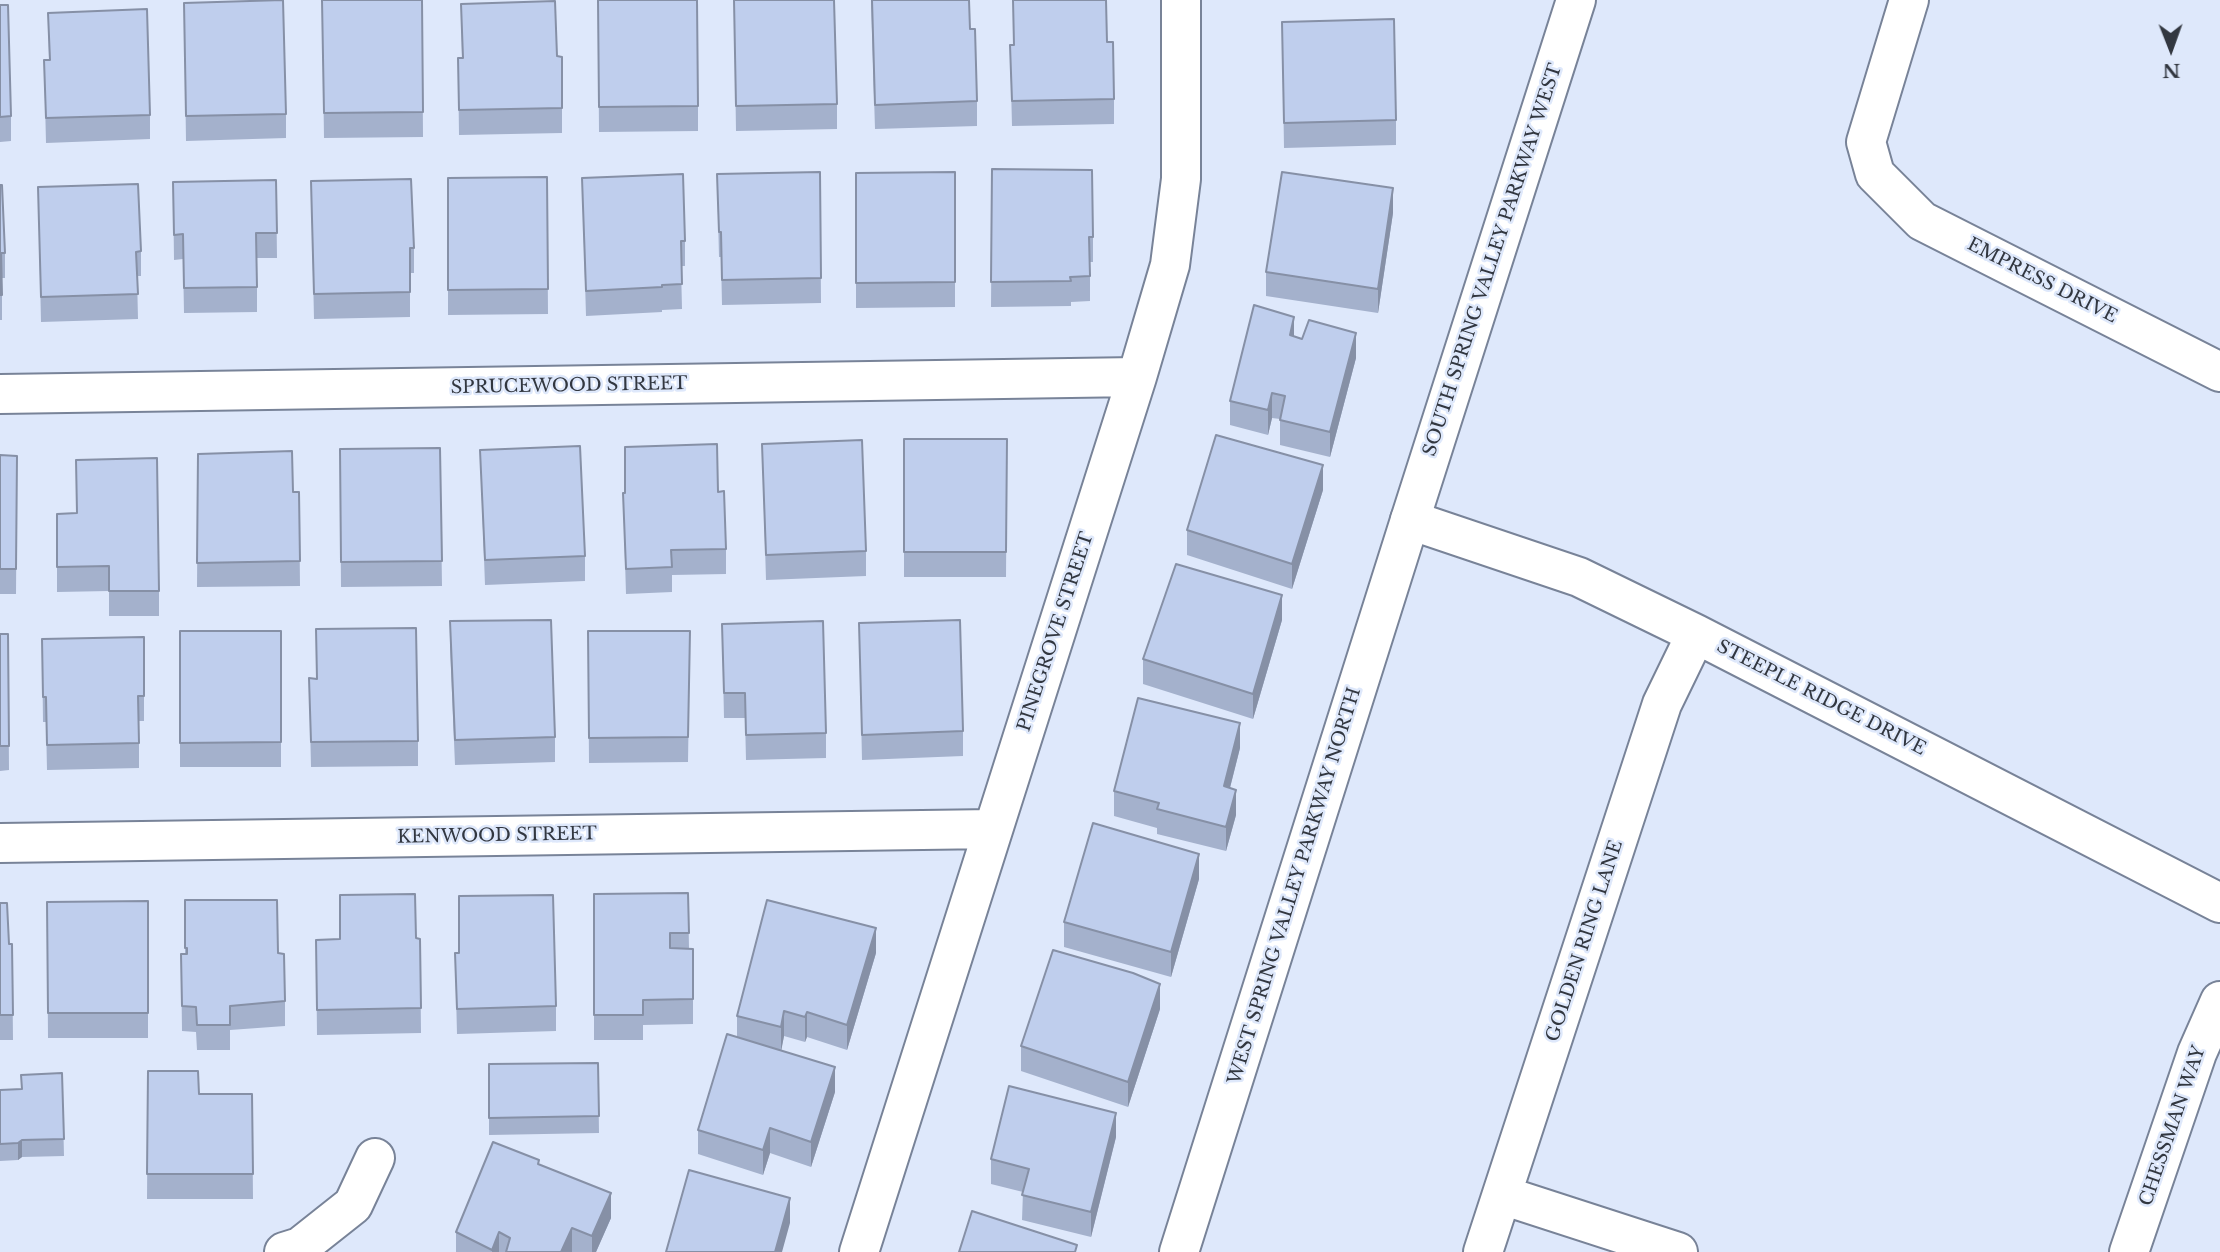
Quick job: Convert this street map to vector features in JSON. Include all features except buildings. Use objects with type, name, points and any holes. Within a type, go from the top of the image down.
[{"type":"street","name":"PINEGROVE STREET","points":[[859,1252],[1137,377],[1170,265],[1181,179],[1181,0]]},
{"type":"street","name":"SOUTH SPRING VALLEY PARKWAY WEST","points":[[1410,520],[1577,0]]},
{"type":"street","name":"EMPRESS DRIVE","points":[[1909,0],[1866,142],[1875,174],[1922,220],[2220,372]]},
{"type":"street","name":"SPRUCEWOOD STREET","points":[[0,394],[1137,377]]},
{"type":"street","name":"STEEPLE RIDGE DRIVE","points":[[1410,520],[1579,577],[1696,634],[2220,904]]},
{"type":"street","name":"WEST SPRING VALLEY PARKWAY NORTH","points":[[1179,1252],[1410,520]]},
{"type":"street","name":"GOLDEN RING LANE","points":[[1483,1252],[1662,704],[1696,634]]},
{"type":"street","name":"KENWOOD STREET","points":[[0,843],[993,829]]},
{"type":"street","name":"CHESSMAN WAY","points":[[2129,1252],[2197,1054],[2220,1001]]},
{"type":"street","points":[[284,1252],[300,1247],[353,1205],[376,1158]]},
{"type":"street","points":[[1502,1195],[1678,1252]]}]
